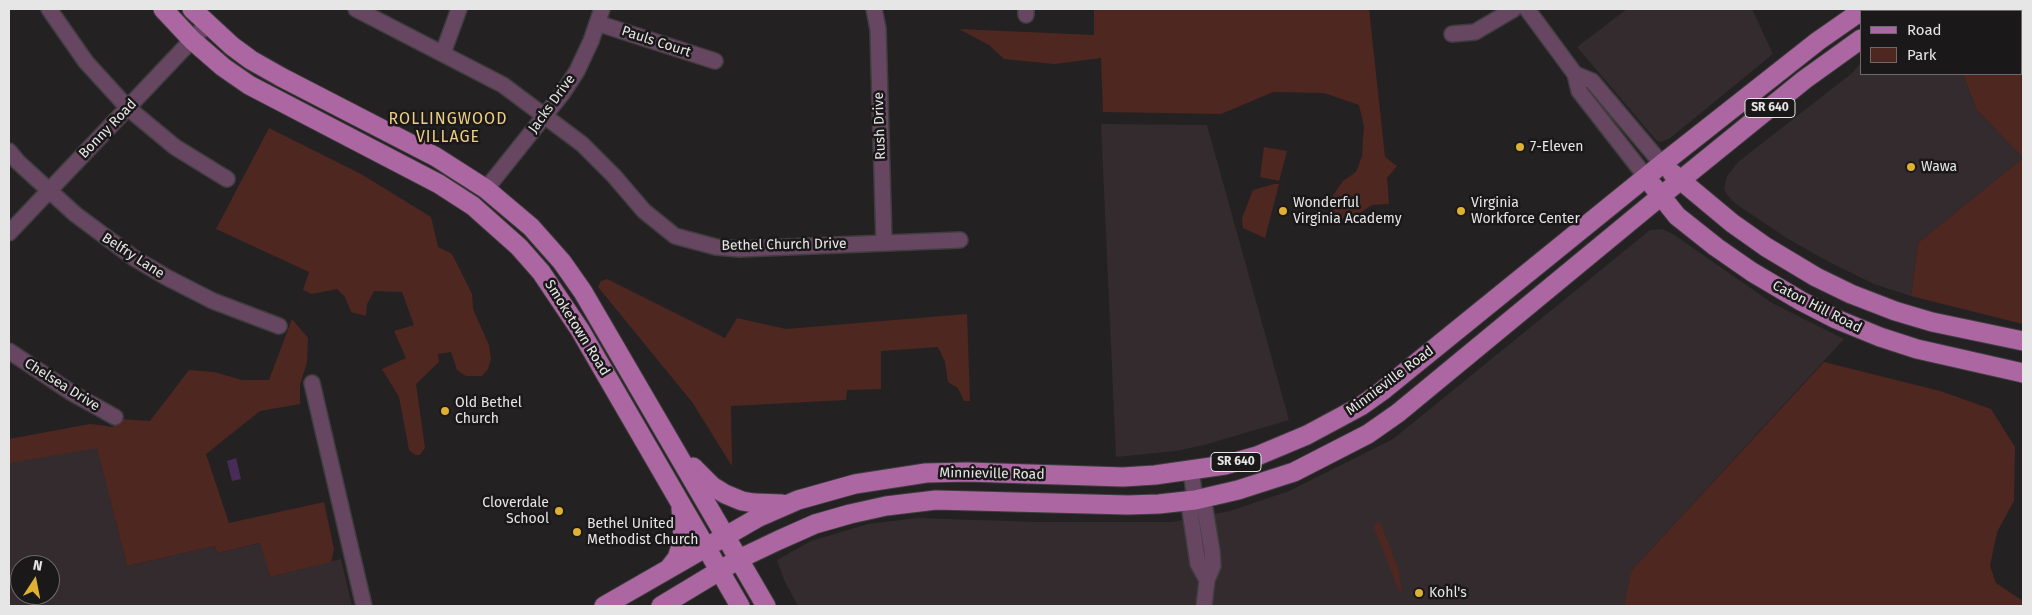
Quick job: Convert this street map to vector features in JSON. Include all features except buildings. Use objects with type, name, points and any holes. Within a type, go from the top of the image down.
[{"type":"main road","name":"Smoketown Road","points":[[162,9],[192,40],[249,85],[439,184],[466,201],[496,225],[519,247],[541,272],[566,306],[740,606]]},
{"type":"main road","name":"Smoketown Road","points":[[192,9],[232,46],[259,64],[436,157],[486,189],[531,227],[562,262],[583,292],[766,606]]},
{"type":"main road","name":"Minnieville Road","points":[[604,606],[759,517],[825,491],[855,484],[926,474],[967,472],[1123,477],[1225,465],[1288,444],[1336,421],[1361,406],[1662,164],[1818,41],[1860,12]]},
{"type":"main road","name":"Minnieville Road","points":[[661,606],[739,559],[815,524],[886,506],[936,500],[1128,505],[1195,500],[1238,490],[1294,472],[1368,434],[1428,391],[1661,196],[1804,80],[1860,39]]},
{"type":"main road","name":"Caton Hill Road","points":[[1662,164],[1680,181],[1766,247],[1816,277],[1851,294],[1895,311],[1932,322],[2023,341]]},
{"type":"main road","name":"Caton Hill Road","points":[[1646,177],[1677,216],[1731,257],[1801,301],[1836,319],[1880,337],[1917,349],[2023,372]]},
{"type":"main road","points":[[676,449],[706,480],[725,494],[754,503],[788,504]]},
{"type":"main road","points":[[668,569],[677,558],[683,540],[680,502]]},
{"type":"street","points":[[49,9],[86,62],[128,108],[175,148],[227,179]]},
{"type":"street","name":"Bethel Church Drive","points":[[356,9],[504,85],[582,144],[658,225],[675,236],[716,247],[739,249],[960,240]]},
{"type":"street","points":[[443,53],[459,9]]},
{"type":"street","name":"Rush Drive","points":[[874,9],[878,29],[884,243]]},
{"type":"street","points":[[1452,34],[1475,32],[1514,9]]},
{"type":"street","points":[[1527,9],[1575,74],[1579,91],[1646,177]]},
{"type":"street","name":"Pauls Court","points":[[600,16],[715,61]]},
{"type":"street","name":"Jacks Drive","points":[[486,189],[545,116],[577,71],[600,16]]},
{"type":"street","name":"Bonny Road","points":[[9,234],[207,24]]},
{"type":"street","points":[[1575,74],[1592,81],[1662,164]]},
{"type":"street","name":"Belfry Lane","points":[[9,151],[49,191],[98,233],[134,258],[213,301],[279,326]]},
{"type":"street","name":"Chelsea Drive","points":[[9,351],[72,393],[115,417]]},
{"type":"street","points":[[312,383],[364,606]]},
{"type":"street","points":[[1190,470],[1195,500],[1206,509],[1210,535],[1213,566],[1207,580],[1204,606]]},
{"type":"shaded area","points":[[1627,9],[1752,9],[1773,54],[1669,139],[1660,142],[1656,140],[1577,47]]},
{"type":"shaded area","points":[[1860,64],[1860,75],[1963,75],[1976,109],[2023,158],[1918,243],[1911,296],[1874,284],[1827,261],[1785,237],[1736,204],[1724,189],[1727,176],[1738,162],[1851,74]]},
{"type":"shaded area","points":[[1101,124],[1207,125],[1289,420],[1204,445],[1176,451],[1116,457]]},
{"type":"shaded area","points":[[1662,229],[1673,234],[1772,303],[1844,339],[1631,571],[1624,606],[798,606],[784,580],[777,560],[811,541],[868,524],[917,518],[1036,522],[1172,522],[1230,511],[1289,491],[1393,439],[1650,230]]},
{"type":"shaded area","points":[[91,424],[127,566],[215,546],[217,553],[261,543],[270,577],[341,559],[352,606],[9,606],[9,439]]},
{"type":"shaded area","points":[[236,458],[241,479],[232,481],[227,461]]},
{"type":"green space","points":[[1094,9],[1369,9],[1385,157],[1397,166],[1387,178],[1389,204],[1372,205],[1352,218],[1338,219],[1328,203],[1343,181],[1356,172],[1362,156],[1364,126],[1359,105],[1324,93],[1273,92],[1221,114],[1103,112],[1101,58],[1055,64],[1004,59],[989,45],[959,29],[1094,35]]},
{"type":"green space","points":[[2023,9],[2023,158],[1976,109],[1963,75],[2022,75],[2022,10],[1998,10]]},
{"type":"green space","points":[[269,128],[361,174],[431,217],[438,247],[452,254],[472,294],[473,309],[489,345],[491,359],[488,369],[482,376],[466,376],[457,370],[451,352],[438,354],[439,362],[416,384],[425,448],[420,455],[415,455],[409,450],[399,397],[382,369],[406,358],[394,331],[414,325],[402,292],[374,291],[367,304],[366,316],[351,312],[345,297],[337,289],[312,294],[303,290],[309,272],[216,229]]},
{"type":"green space","points":[[1264,147],[1287,151],[1279,181],[1260,177]]},
{"type":"green space","points":[[2023,158],[2023,324],[1911,296],[1918,243]]},
{"type":"green space","points":[[1279,184],[1265,238],[1243,228],[1242,218],[1253,190]]},
{"type":"green space","points":[[607,279],[725,338],[737,318],[786,329],[967,314],[970,401],[964,401],[958,388],[948,382],[945,362],[938,347],[881,351],[881,389],[847,390],[846,400],[731,406],[732,466],[692,402],[598,287],[601,281]]},
{"type":"green space","points":[[292,319],[308,338],[307,362],[300,385],[300,404],[260,411],[206,454],[229,523],[324,502],[334,549],[331,562],[270,577],[260,543],[217,553],[215,546],[127,566],[97,448],[9,463],[9,439],[91,424],[113,427],[120,419],[150,421],[189,370],[214,372],[242,380],[269,380]]},
{"type":"green space","points":[[1824,362],[1940,391],[1991,409],[2015,447],[2014,501],[1997,532],[1990,566],[1996,583],[2023,601],[2023,606],[1624,606],[1631,571]]},
{"type":"green space","points":[[1380,522],[1400,573],[1402,593],[1399,591],[1373,525]]},
{"type":"place","name":"7-Eleven","points":[[1520,147]]},
{"type":"place","name":"Wawa","points":[[1911,167]]},
{"type":"place","name":"Wonderful Virginia Academy","points":[[1283,211]]},
{"type":"place","name":"Virginia Workforce Center","points":[[1461,211]]},
{"type":"place","name":"Old Bethel Church","points":[[445,411]]},
{"type":"place","name":"Cloverdale School","points":[[559,511]]},
{"type":"place","name":"Bethel United Methodist Church","points":[[577,532]]},
{"type":"place","name":"Kohl's","points":[[1419,593]]},
{"type":"district","name":"ROLLINGWOOD VILLAGE","points":[[448,129]]}]
